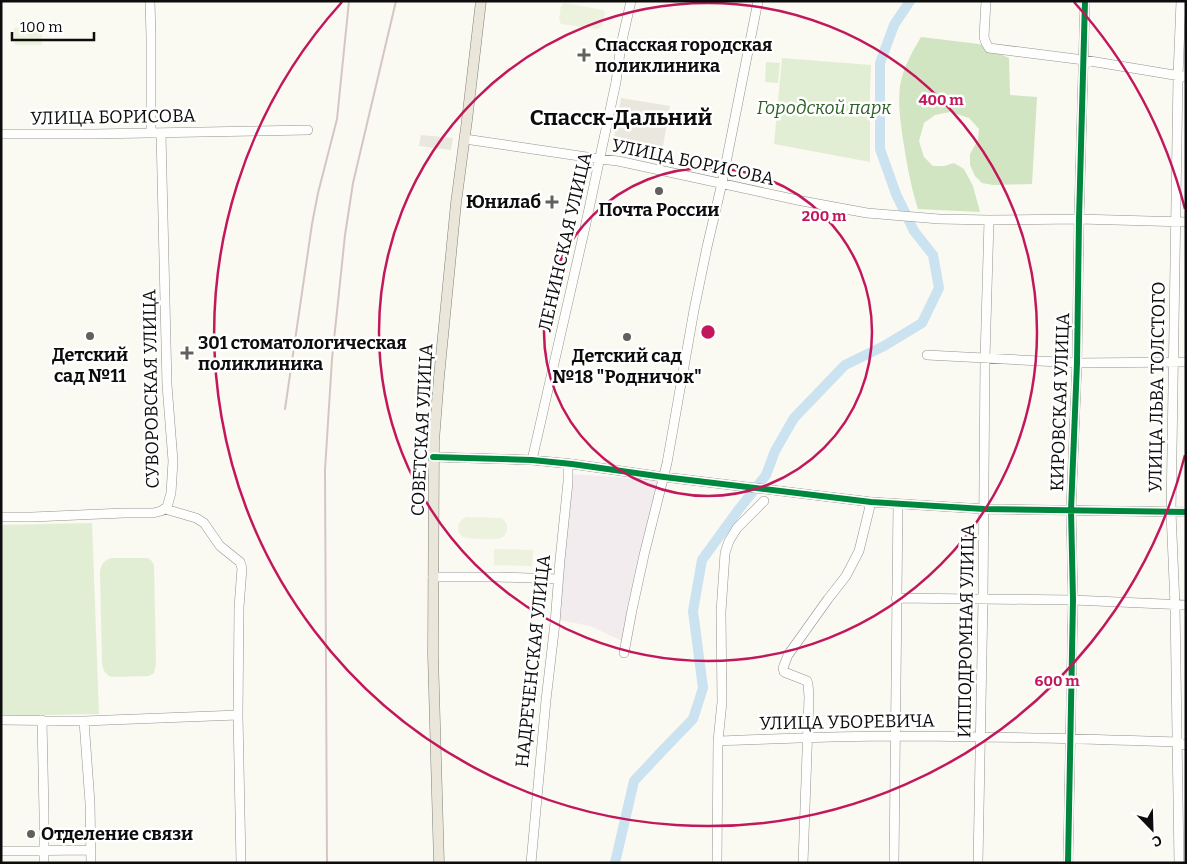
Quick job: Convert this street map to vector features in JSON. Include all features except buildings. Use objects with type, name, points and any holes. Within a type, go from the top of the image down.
[{"type":"main road","name":"СОВЕТСКАЯ УЛИЦА","points":[[440,863],[433,655],[434,431],[456,203],[481,1]]},
{"type":"street","points":[[150,1],[151,133]]},
{"type":"street","name":"ЛЕНИНСКАЯ УЛИЦА","points":[[532,460],[600,159],[631,1]]},
{"type":"street","points":[[624,653],[644,555],[672,440],[694,310],[722,184],[758,1]]},
{"type":"street","points":[[986,1],[984,37],[989,48],[1084,60],[1182,76]]},
{"type":"street","name":"КИРОВСКАЯ УЛИЦА","points":[[1068,863],[1072,600],[1071,510],[1077,364],[1085,1]]},
{"type":"street","name":"УЛИЦА ЛЬВА ТОЛСТОГО","points":[[1179,863],[1181,744],[1171,512],[1176,222],[1182,76],[1181,1]]},
{"type":"street","name":"УЛИЦА БОРИСОВА","points":[[1,134],[308,130]]},
{"type":"street","name":"СУВОРОВСКАЯ УЛИЦА","points":[[1,517],[153,513],[166,509],[171,493],[172,461],[167,385],[161,133]]},
{"type":"street","name":"УЛИЦА БОРИСОВА","points":[[465,139],[618,160],[722,184],[867,213],[921,218],[989,220]]},
{"type":"street","points":[[989,220],[1079,219],[1186,222]]},
{"type":"street","name":"ИППОДРОМНАЯ УЛИЦА","points":[[978,863],[985,359],[989,220]]},
{"type":"street","points":[[927,355],[1077,364],[1186,362]]},
{"type":"street","points":[[433,457],[568,463],[784,492],[898,504],[984,509],[1186,512]]},
{"type":"street","name":"НАДРЕЧЕНСКАЯ УЛИЦА","points":[[531,863],[555,623],[568,482],[568,463]]},
{"type":"street","points":[[717,863],[718,741],[722,702],[720,612],[726,549],[737,528],[764,501]]},
{"type":"street","points":[[803,863],[808,684],[804,680],[784,672],[783,668],[788,655],[846,576],[861,546],[871,502]]},
{"type":"street","points":[[894,863],[898,504]]},
{"type":"street","points":[[166,509],[196,518],[204,523],[220,546],[240,562],[242,568],[239,607],[238,715],[240,863]]},
{"type":"street","points":[[433,577],[498,576],[558,579]]},
{"type":"street","points":[[896,598],[1072,600],[1186,605]]},
{"type":"street","points":[[1,720],[84,721],[238,715]]},
{"type":"street","points":[[42,720],[44,863]]},
{"type":"street","points":[[84,721],[90,803],[91,863]]},
{"type":"street","name":"УЛИЦА УБОРЕВИЧА","points":[[718,741],[895,736],[1070,738],[1181,744]]},
{"type":"street","points":[[1,851],[91,850]]},
{"type":"shaded area","points":[[621,98],[670,106],[662,152],[613,144]]},
{"type":"shaded area","points":[[421,135],[453,138],[451,150],[419,146]]},
{"type":"shaded area","points":[[571,474],[658,480],[622,641],[590,626],[560,620]]},
{"type":"green space","points":[[564,3],[603,10],[605,13],[602,26],[597,29],[561,24],[559,19],[561,6]]},
{"type":"green space","points":[[42,27],[42,45],[15,45],[14,28]]},
{"type":"green space","points":[[921,37],[979,44],[1009,58],[1010,95],[1037,97],[1032,184],[993,185],[982,183],[975,176],[970,165],[970,154],[978,140],[979,129],[969,118],[950,112],[935,115],[924,123],[919,141],[924,157],[933,166],[944,166],[954,163],[964,169],[973,186],[980,212],[918,209],[910,181],[905,152],[899,98],[903,73]]},
{"type":"green space","name":"Городской парк","points":[[782,58],[871,65],[870,162],[774,144]]},
{"type":"green space","points":[[766,62],[780,63],[778,83],[765,82]]},
{"type":"green space","points":[[466,517],[501,518],[506,523],[505,535],[498,539],[463,537],[460,535],[458,527]]},
{"type":"green space","points":[[92,523],[99,714],[1,716],[1,525]]},
{"type":"green space","points":[[494,549],[533,550],[532,566],[494,565]]},
{"type":"green space","points":[[112,558],[148,558],[154,565],[156,664],[154,673],[149,676],[112,677],[104,671],[102,664],[100,572],[103,563]]},
{"type":"waterway","points":[[615,863],[634,781],[693,719],[703,688],[693,611],[702,560],[766,475],[775,451],[794,418],[845,365],[884,346],[922,323],[939,288],[933,255],[914,231],[896,194],[880,149],[880,63],[894,25],[910,1]]},
{"type":"railway","points":[[285,409],[312,224],[337,119],[349,1]]},
{"type":"railway","points":[[327,863],[325,470],[332,359],[345,235],[353,183],[396,1]]},
{"type":"cycle path","points":[[1068,863],[1073,600],[1071,510],[1077,363],[1085,1]]},
{"type":"cycle path","points":[[433,457],[532,460],[572,464],[871,502],[984,509],[1186,512]]},
{"type":"place","name":"Спасская городская поликлиника","points":[[584,55]]},
{"type":"place","name":"Почта России","points":[[659,191]]},
{"type":"place","name":"Юнилаб","points":[[552,202]]},
{"type":"place","name":"Детский сад №11","points":[[90,336]]},
{"type":"place","name":"Детский сад №18 \"Родничок\"","points":[[627,337]]},
{"type":"place","name":"301 стоматологическая поликлиника","points":[[187,353]]},
{"type":"place","name":"Отделение связи","points":[[31,834]]},
{"type":"district","name":"Спасск-Дальний","points":[[621,117]]}]
